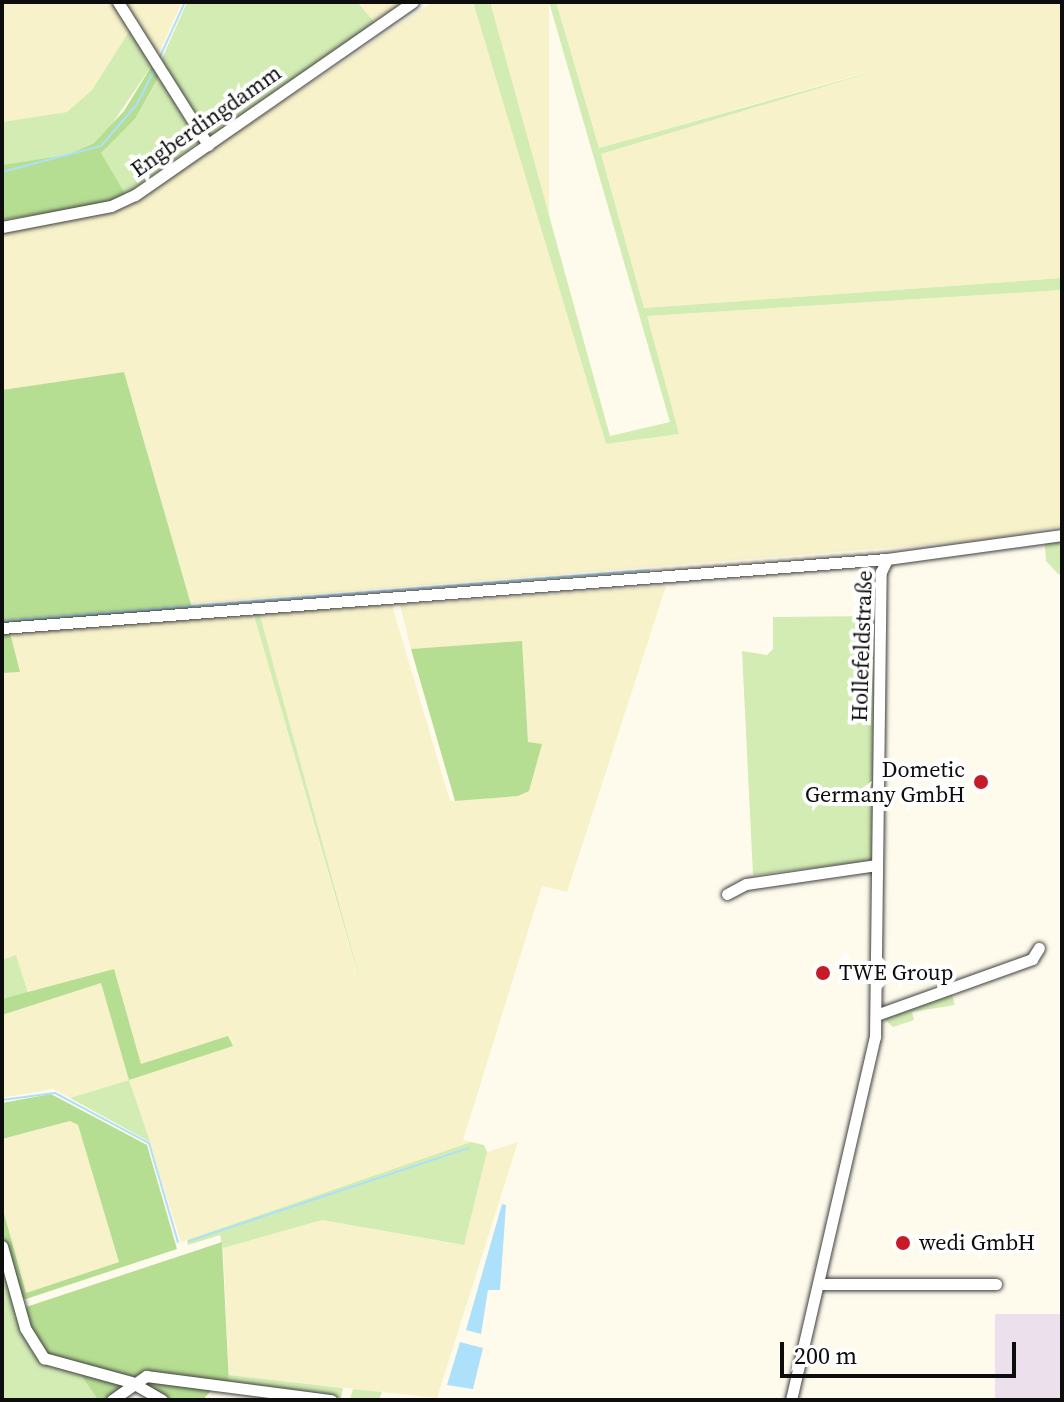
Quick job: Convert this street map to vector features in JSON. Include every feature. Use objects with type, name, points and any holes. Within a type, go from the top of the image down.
[{"type":"street","points":[[118,2],[208,145]]},
{"type":"street","name":"Engberdingdamm","points":[[2,227],[111,206],[208,145],[413,2]]},
{"type":"street","name":"Hollefeldstraße","points":[[791,1400],[876,1015],[881,572],[887,559],[1062,535]]},
{"type":"street","points":[[2,628],[887,559]]},
{"type":"street","points":[[727,894],[746,884],[877,865]]},
{"type":"street","points":[[876,1015],[1032,959],[1039,948]]},
{"type":"street","points":[[2,1248],[34,1348],[58,1363],[131,1382],[162,1400]]},
{"type":"street","points":[[818,1284],[996,1284]]},
{"type":"street","points":[[112,1400],[131,1382],[146,1376],[331,1400]]},
{"type":"shaded area","points":[[2,2],[114,2],[132,27],[92,90],[67,112],[2,122]]},
{"type":"shaded area","points":[[122,2],[182,2],[157,58]]},
{"type":"shaded area","points":[[357,2],[408,2],[376,24]]},
{"type":"shaded area","points":[[433,2],[473,2],[606,444],[679,434],[646,316],[1062,290],[1062,526],[984,540],[191,604],[124,372],[2,390],[2,234],[110,211],[135,200]]},
{"type":"shaded area","points":[[490,2],[549,2],[549,452],[490,452]]},
{"type":"shaded area","points":[[556,2],[1062,2],[1062,278],[644,308],[601,154],[875,70],[599,148]]},
{"type":"shaded area","points":[[666,586],[567,892],[542,886],[463,1140],[471,1142],[181,1242],[129,1080],[70,1098],[53,1089],[2,1098],[2,1015],[101,982],[130,1080],[228,1037],[141,1065],[114,969],[29,996],[16,955],[2,960],[2,673],[19,672],[10,633],[253,612],[364,998],[259,612],[392,605],[450,801],[518,796],[541,745],[528,742],[522,642],[411,649],[400,605]]},
{"type":"shaded area","points":[[70,1121],[78,1125],[119,1262],[26,1293],[2,1206],[2,1139]]},
{"type":"shaded area","points":[[518,1142],[437,1398],[229,1375],[223,1248],[322,1220],[463,1245],[487,1152]]},
{"type":"shaded area","points":[[995,1314],[1062,1314],[1062,1400],[995,1400]]},
{"type":"green space","points":[[187,2],[357,2],[376,24],[209,138],[160,63]]},
{"type":"green space","points":[[473,2],[490,2],[610,436],[670,422],[549,2],[556,2],[599,148],[875,71],[601,154],[644,308],[1062,278],[1062,290],[647,316],[679,434],[606,444]]},
{"type":"green space","points":[[132,27],[154,62],[110,127],[94,143],[67,155],[2,166],[2,122],[67,112],[92,90]]},
{"type":"green space","points":[[154,62],[161,73],[135,119],[101,153],[126,195],[105,204],[2,220],[3,165],[67,155],[94,143],[124,111]]},
{"type":"green space","points":[[158,79],[165,80],[199,142],[126,195],[100,153],[135,119]]},
{"type":"green space","points":[[124,372],[192,608],[2,624],[2,390]]},
{"type":"green space","points":[[1062,539],[1062,574],[1058,574],[1046,561],[1045,546],[1047,541]]},
{"type":"green space","points":[[253,612],[259,612],[365,999]]},
{"type":"green space","points":[[874,616],[874,860],[753,875],[742,651],[767,655],[773,649],[773,617]]},
{"type":"green space","points":[[2,633],[10,633],[20,672],[2,673]]},
{"type":"green space","points":[[522,641],[528,742],[542,744],[529,791],[518,796],[455,801],[411,649]]},
{"type":"green space","points":[[16,955],[29,996],[2,999],[2,960]]},
{"type":"green space","points":[[114,969],[141,1064],[228,1036],[233,1046],[129,1080],[101,983],[2,1015],[2,999]]},
{"type":"green space","points":[[951,992],[955,1005],[912,1012],[914,1020],[893,1027],[883,1018]]},
{"type":"green space","points":[[129,1080],[150,1142],[70,1098]]},
{"type":"green space","points":[[51,1094],[147,1145],[177,1249],[26,1299],[20,1297],[2,1234],[2,1206],[26,1293],[119,1262],[78,1125],[70,1121],[2,1139],[2,1103]]},
{"type":"green space","points":[[471,1142],[484,1145],[487,1152],[464,1245],[322,1220],[223,1248],[220,1235],[188,1245],[187,1240]]},
{"type":"green space","points":[[222,1242],[229,1383],[148,1372],[130,1379],[46,1355],[37,1345],[23,1308]]},
{"type":"green space","points":[[2,1271],[31,1350],[43,1362],[79,1372],[98,1400],[2,1400]]},
{"type":"green space","points":[[79,1372],[120,1382],[119,1388],[107,1400],[98,1400]]},
{"type":"green space","points":[[229,1375],[343,1388],[341,1398],[229,1383]]},
{"type":"green space","points":[[156,1380],[213,1388],[203,1400],[168,1400],[144,1383]]},
{"type":"green space","points":[[353,1389],[382,1392],[379,1400],[350,1399]]},
{"type":"water","points":[[502,1204],[506,1205],[500,1290],[488,1290],[481,1334],[466,1330]]},
{"type":"water","points":[[460,1342],[483,1348],[473,1389],[447,1385]]},
{"type":"waterway","points":[[159,59],[185,2]]},
{"type":"waterway","points":[[2,172],[101,146],[137,104],[154,71]]},
{"type":"waterway","points":[[2,621],[649,570]]},
{"type":"waterway","points":[[2,1100],[55,1093],[149,1143],[178,1242]]},
{"type":"waterway","points":[[189,1241],[469,1148]]},
{"type":"place","name":"Dometic Germany GmbH","points":[[981,782]]},
{"type":"place","name":"TWE Group","points":[[823,973]]},
{"type":"place","name":"wedi GmbH","points":[[903,1243]]}]
